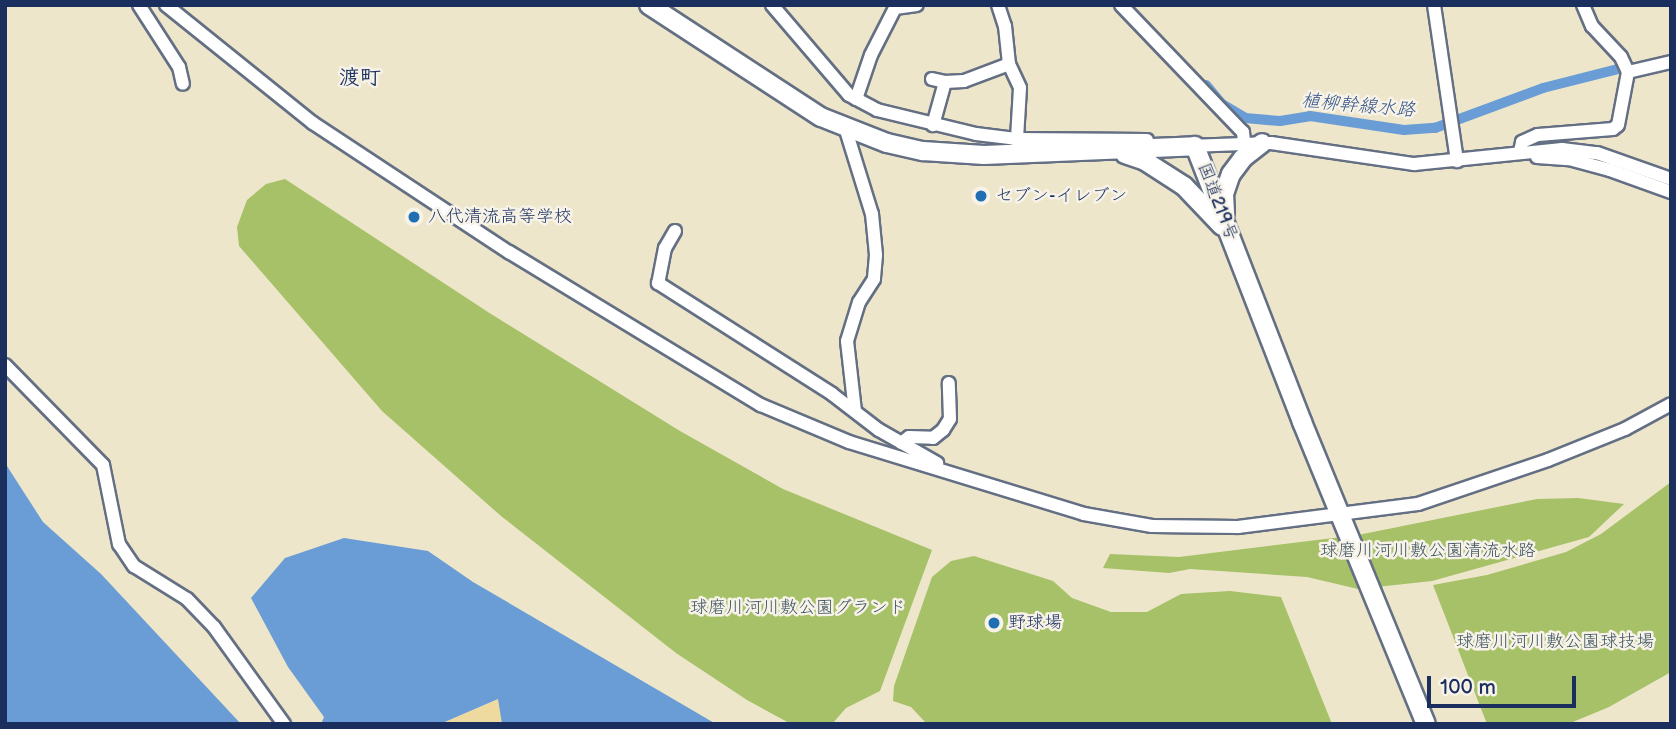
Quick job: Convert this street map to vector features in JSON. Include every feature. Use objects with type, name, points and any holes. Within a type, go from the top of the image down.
[{"type":"highway","name":"国道219号","points":[[649,5],[821,117],[887,143],[923,151],[984,155],[1195,146],[1302,422],[1426,724]]},
{"type":"highway","points":[[1227,231],[1224,194],[1231,174],[1253,143]]},
{"type":"highway","points":[[1116,151],[1145,161],[1184,186],[1227,231]]},
{"type":"street","points":[[139,5],[179,66],[183,84]]},
{"type":"street","points":[[166,5],[313,123],[509,252],[761,405],[849,442],[1084,514],[1152,526],[1263,525],[1339,510],[1418,504],[1548,460],[1625,429],[1671,404]]},
{"type":"street","points":[[772,5],[856,99],[877,110],[933,125],[1017,139],[1142,140],[1195,146],[1253,143],[1414,163],[1562,149],[1597,153],[1671,179]]},
{"type":"street","points":[[856,99],[871,55],[895,8],[917,5]]},
{"type":"street","points":[[998,5],[1006,26],[1009,64],[1020,88],[1017,139]]},
{"type":"street","points":[[1121,5],[1253,143]]},
{"type":"street","points":[[1434,5],[1457,161]]},
{"type":"street","points":[[1520,151],[1522,142],[1538,135],[1613,129],[1618,125],[1628,72],[1621,57],[1592,26],[1583,5]]},
{"type":"street","points":[[1628,72],[1671,62]]},
{"type":"street","points":[[932,79],[964,82],[1009,64]]},
{"type":"street","points":[[933,125],[945,82]]},
{"type":"street","points":[[845,127],[872,214],[876,255],[874,279],[859,302],[847,341],[855,411]]},
{"type":"street","points":[[1494,156],[1569,159],[1610,170],[1671,192]]},
{"type":"street","points":[[674,231],[665,248],[658,283],[948,472]]},
{"type":"street","points":[[5,365],[103,465],[119,544],[134,566],[187,599],[214,627],[284,724]]},
{"type":"street","points":[[901,443],[909,437],[933,438],[943,430],[950,419],[949,383]]},
{"type":"green space","name":"球磨川河川敷公園グランド","points":[[285,179],[491,314],[680,431],[783,489],[932,550],[880,691],[846,708],[832,724],[791,724],[747,700],[676,653],[501,516],[382,411],[239,246],[237,227],[247,200],[266,184]]},
{"type":"green space","name":"球磨川河川敷公園球技場","points":[[1671,482],[1671,672],[1609,707],[1568,724],[1487,724],[1433,585],[1487,575],[1566,552],[1601,534]]},
{"type":"green space","name":"球磨川河川敷公園清流水路","points":[[1578,498],[1624,504],[1589,537],[1432,581],[1358,589],[1307,577],[1190,569],[1169,573],[1103,568],[1110,554],[1179,557],[1358,535],[1537,499]]},
{"type":"green space","points":[[974,556],[1053,581],[1072,598],[1111,612],[1147,612],[1181,594],[1230,591],[1281,597],[1332,724],[927,724],[911,707],[893,701],[894,686],[932,577],[951,561]]},
{"type":"sand","points":[[499,699],[502,724],[440,724]]},
{"type":"water","points":[[5,463],[43,522],[101,574],[241,724],[5,724]]},
{"type":"water","points":[[344,538],[428,551],[473,582],[716,724],[502,724],[498,699],[440,724],[321,724],[324,717],[288,667],[251,598],[285,558]]},
{"type":"waterway","name":"植柳幹線水路","points":[[1206,85],[1222,104],[1245,118],[1280,121],[1310,116],[1404,130],[1435,128],[1543,88],[1622,68]]},
{"type":"place","name":"セブン-イレブン","points":[[981,196]]},
{"type":"place","name":"八代清流高等学校","points":[[414,217]]},
{"type":"place","name":"野球場","points":[[994,623]]},
{"type":"district","name":"渡町","points":[[360,78]]}]
